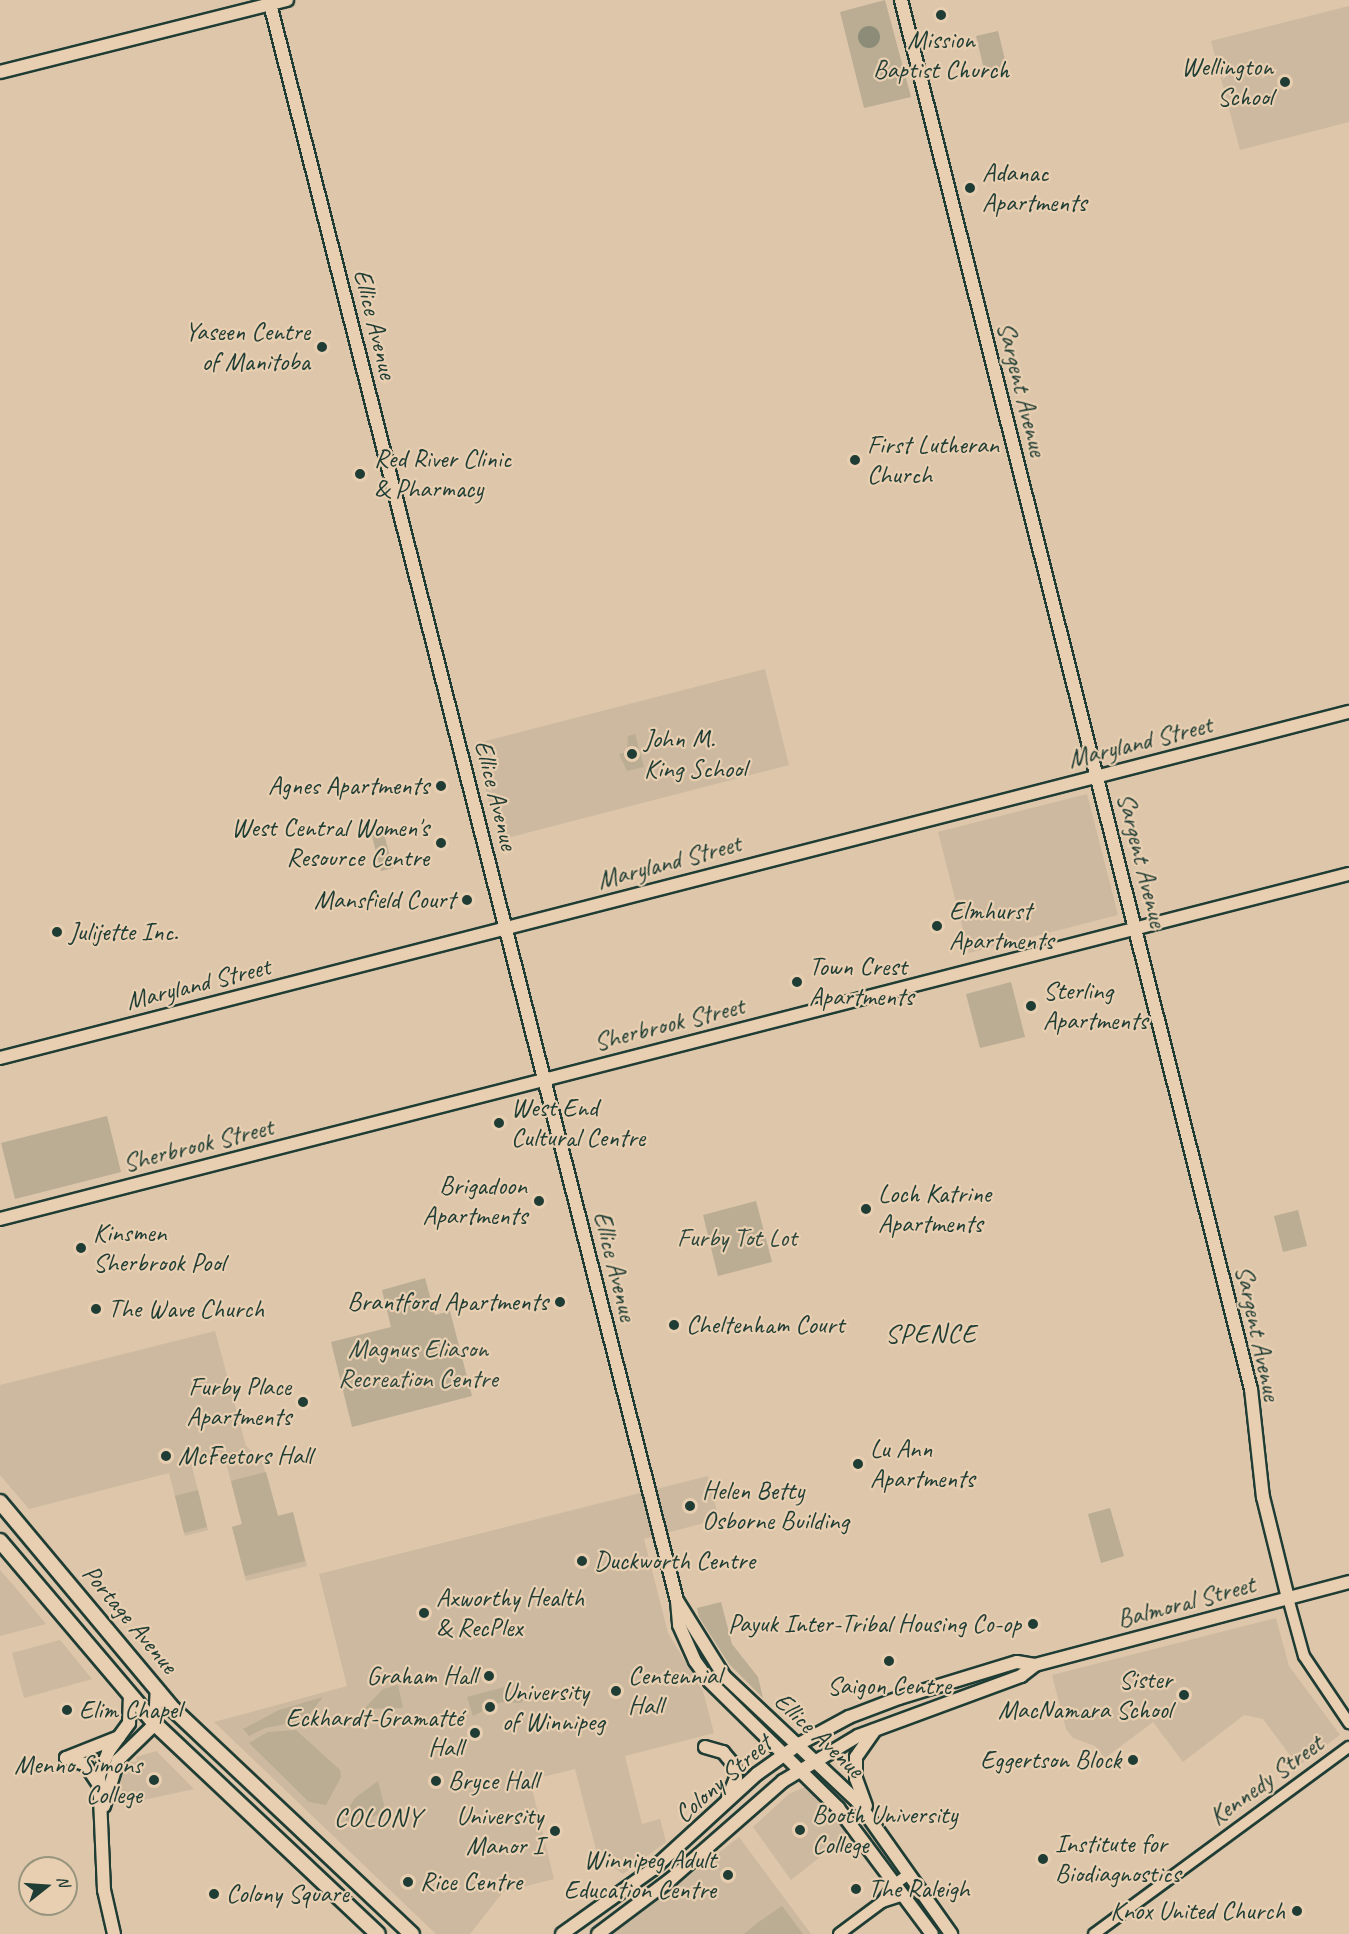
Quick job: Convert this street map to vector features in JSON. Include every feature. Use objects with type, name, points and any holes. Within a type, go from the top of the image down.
[{"type":"main road","points":[[0,72],[269,2],[287,0]]},
{"type":"main road","name":"Sargent Avenue","points":[[901,0],[1251,1389],[1263,1497],[1288,1598]]},
{"type":"main road","name":"Ellice Avenue","points":[[269,2],[677,1601],[679,1625],[702,1672],[785,1752],[838,1808],[932,1934]]},
{"type":"main road","name":"Maryland Street","points":[[0,1058],[1349,712]]},
{"type":"main road","name":"Sherbrook Street","points":[[0,1219],[1349,874]]},
{"type":"main road","name":"Portage Avenue","points":[[0,1502],[174,1710],[412,1934]]},
{"type":"main road","name":"Portage Avenue","points":[[0,1541],[155,1724],[378,1934]]},
{"type":"main road","name":"Balmoral Street","points":[[814,1759],[877,1728],[1021,1676],[1035,1665],[1349,1582]]},
{"type":"main road","name":"Ellice Avenue","points":[[677,1601],[724,1676],[799,1744],[874,1824],[951,1934]]},
{"type":"main road","name":"Balmoral Street","points":[[799,1744],[849,1717],[899,1698],[1017,1662],[1035,1665]]},
{"type":"main road","points":[[102,1813],[118,1760],[155,1724],[158,1689]]},
{"type":"main road","points":[[114,1934],[104,1890],[99,1784],[102,1763],[129,1723],[130,1697]]},
{"type":"main road","points":[[874,1824],[855,1771],[859,1751],[877,1728]]},
{"type":"main road","points":[[99,1784],[85,1764],[66,1758],[120,1737]]},
{"type":"main road","name":"Colony Street","points":[[562,1934],[653,1869],[785,1752],[799,1744]]},
{"type":"main road","points":[[705,1748],[723,1752],[734,1765],[735,1783],[725,1804]]},
{"type":"main road","name":"Colony Street","points":[[598,1934],[670,1880],[814,1759]]},
{"type":"street","name":"Sargent Avenue","points":[[1288,1598],[1304,1656],[1349,1723]]},
{"type":"street","name":"Kennedy Street","points":[[1094,1934],[1349,1747]]},
{"type":"street","points":[[882,1902],[895,1884],[909,1874]]},
{"type":"street","points":[[839,1934],[882,1902],[903,1894]]},
{"type":"shaded area","name":"Wellington School","points":[[1349,6],[1349,122],[1240,150],[1211,41]]},
{"type":"shaded area","points":[[869,26],[877,29],[880,37],[877,45],[869,48],[861,45],[858,37],[861,29]]},
{"type":"shaded area","name":"John M. King School","points":[[765,669],[789,765],[499,840],[474,744]]},
{"type":"shaded area","points":[[1087,794],[1118,915],[969,953],[938,832]]},
{"type":"shaded area","points":[[215,1331],[246,1446],[262,1461],[278,1516],[293,1512],[307,1566],[246,1581],[232,1527],[242,1524],[225,1459],[192,1467],[208,1530],[185,1536],[169,1473],[29,1509],[0,1475],[0,1385]]},
{"type":"shaded area","name":"University of Winnipeg","points":[[708,1476],[719,1519],[644,1539],[668,1633],[703,1691],[714,1733],[625,1756],[642,1824],[660,1819],[666,1842],[623,1874],[598,1857],[575,1769],[530,1780],[554,1879],[503,1892],[470,1934],[436,1934],[214,1722],[347,1686],[319,1574]]},
{"type":"shaded area","points":[[0,1570],[14,1586],[46,1624],[0,1636]]},
{"type":"shaded area","name":"Sister MacNamara School","points":[[1276,1618],[1289,1666],[1340,1735],[1298,1766],[1263,1719],[1244,1715],[1183,1762],[1153,1722],[1105,1758],[1095,1746],[1073,1738],[1066,1729],[1052,1675]]},
{"type":"shaded area","points":[[60,1640],[92,1679],[24,1698],[12,1653]]},
{"type":"shaded area","name":"Menno Simons College","points":[[156,1751],[194,1789],[125,1804],[120,1785],[123,1770],[129,1768],[127,1763],[137,1761],[136,1757]]},
{"type":"shaded area","name":"Booth University College","points":[[805,1787],[815,1792],[848,1835],[791,1880],[753,1827],[789,1794]]},
{"type":"shaded area","name":"Winnipeg Adult Education Centre","points":[[739,1837],[811,1934],[612,1934],[642,1912]]},
{"type":"green space","points":[[885,0],[911,97],[864,108],[840,12]]},
{"type":"green space","points":[[998,31],[1007,68],[985,73],[976,36]]},
{"type":"green space","points":[[635,734],[644,767],[627,771],[619,754],[627,752],[628,736]]},
{"type":"green space","points":[[382,826],[393,868],[381,871],[370,829]]},
{"type":"green space","points":[[1011,982],[1025,1037],[980,1048],[966,994]]},
{"type":"green space","points":[[107,1116],[121,1172],[15,1199],[1,1143]]},
{"type":"green space","name":"Furby Tot Lot","points":[[756,1201],[772,1262],[718,1276],[703,1215]]},
{"type":"green space","points":[[1298,1210],[1307,1246],[1283,1252],[1274,1216]]},
{"type":"green space","name":"Magnus Eliason Recreation Centre","points":[[425,1278],[435,1315],[450,1311],[472,1396],[352,1427],[331,1342],[391,1327],[382,1290]]},
{"type":"green space","points":[[266,1472],[278,1516],[293,1512],[305,1561],[245,1576],[232,1527],[242,1524],[231,1481]]},
{"type":"green space","points":[[198,1490],[207,1527],[184,1533],[175,1496]]},
{"type":"green space","points":[[1110,1508],[1124,1556],[1101,1563],[1088,1514]]},
{"type":"green space","points":[[721,1602],[732,1644],[758,1677],[763,1698],[729,1664],[699,1617],[697,1608]]},
{"type":"green space","points":[[518,1683],[523,1701],[520,1703],[501,1702],[473,1716],[467,1697],[508,1686],[511,1693],[518,1691],[513,1685]]},
{"type":"green space","points":[[398,1685],[403,1708],[364,1709],[383,1689]]},
{"type":"green space","points":[[323,1697],[309,1715],[297,1722],[265,1728],[249,1736],[243,1729],[279,1710]]},
{"type":"green space","points":[[296,1730],[340,1770],[341,1777],[326,1805],[309,1802],[249,1743],[268,1732]]},
{"type":"green space","points":[[378,1781],[386,1813],[346,1823],[346,1812],[355,1798]]},
{"type":"green space","points":[[782,1906],[803,1934],[744,1934],[760,1921]]},
{"type":"place","name":"Mission Baptist Church","points":[[941,15]]},
{"type":"place","name":"Wellington School","points":[[1285,82]]},
{"type":"place","name":"Adanac Apartments","points":[[970,188]]},
{"type":"place","name":"Yaseen Centre of Manitoba","points":[[322,347]]},
{"type":"place","name":"First Lutheran Church","points":[[855,460]]},
{"type":"place","name":"Red River Clinic & Pharmacy","points":[[360,474]]},
{"type":"place","name":"John M. King School","points":[[632,754]]},
{"type":"place","name":"Agnes Apartments","points":[[441,786]]},
{"type":"place","name":"West Central Women's Resource Centre","points":[[441,843]]},
{"type":"place","name":"Mansfield Court","points":[[467,900]]},
{"type":"place","name":"Elmhurst Apartments","points":[[937,926]]},
{"type":"place","name":"Julijette Inc.","points":[[57,932]]},
{"type":"place","name":"Town Crest Apartments","points":[[797,982]]},
{"type":"place","name":"Sterling Apartments","points":[[1031,1006]]},
{"type":"place","name":"West End Cultural Centre","points":[[499,1123]]},
{"type":"place","name":"Brigadoon Apartments","points":[[539,1201]]},
{"type":"place","name":"Loch Katrine Apartments","points":[[866,1209]]},
{"type":"place","name":"Kinsmen Sherbrook Pool","points":[[81,1248]]},
{"type":"place","name":"Brantford Apartments","points":[[560,1302]]},
{"type":"place","name":"The Wave Church","points":[[96,1309]]},
{"type":"place","name":"Cheltenham Court","points":[[674,1325]]},
{"type":"place","name":"Furby Place Apartments","points":[[303,1402]]},
{"type":"place","name":"McFeetors Hall","points":[[166,1456]]},
{"type":"place","name":"Lu Ann Apartments","points":[[858,1464]]},
{"type":"place","name":"Helen Betty Osborne Building","points":[[690,1506]]},
{"type":"place","name":"Duckworth Centre","points":[[582,1561]]},
{"type":"place","name":"Axworthy Health & RecPlex","points":[[424,1613]]},
{"type":"place","name":"Payuk Inter-Tribal Housing Co-op","points":[[1033,1624]]},
{"type":"place","name":"Saigon Centre","points":[[889,1661]]},
{"type":"place","name":"Graham Hall","points":[[489,1676]]},
{"type":"place","name":"Centennial Hall","points":[[616,1691]]},
{"type":"place","name":"Sister MacNamara School","points":[[1184,1695]]},
{"type":"place","name":"University of Winnipeg","points":[[490,1707]]},
{"type":"place","name":"Elim Chapel","points":[[67,1710]]},
{"type":"place","name":"Eckhardt-Gramatté Hall","points":[[475,1733]]},
{"type":"place","name":"Eggertson Block","points":[[1133,1760]]},
{"type":"place","name":"Menno Simons College","points":[[154,1780]]},
{"type":"place","name":"Bryce Hall","points":[[436,1781]]},
{"type":"place","name":"Booth University College","points":[[800,1830]]},
{"type":"place","name":"University Manor I","points":[[555,1831]]},
{"type":"place","name":"Institute for Biodiagnostics","points":[[1043,1859]]},
{"type":"place","name":"Winnipeg Adult Education Centre","points":[[728,1875]]},
{"type":"place","name":"Rice Centre","points":[[408,1882]]},
{"type":"place","name":"The Raleigh","points":[[856,1889]]},
{"type":"place","name":"Colony Square","points":[[214,1894]]},
{"type":"place","name":"Knox United Church","points":[[1297,1911]]},
{"type":"district","name":"SPENCE","points":[[931,1334]]},
{"type":"district","name":"COLONY","points":[[378,1818]]}]
